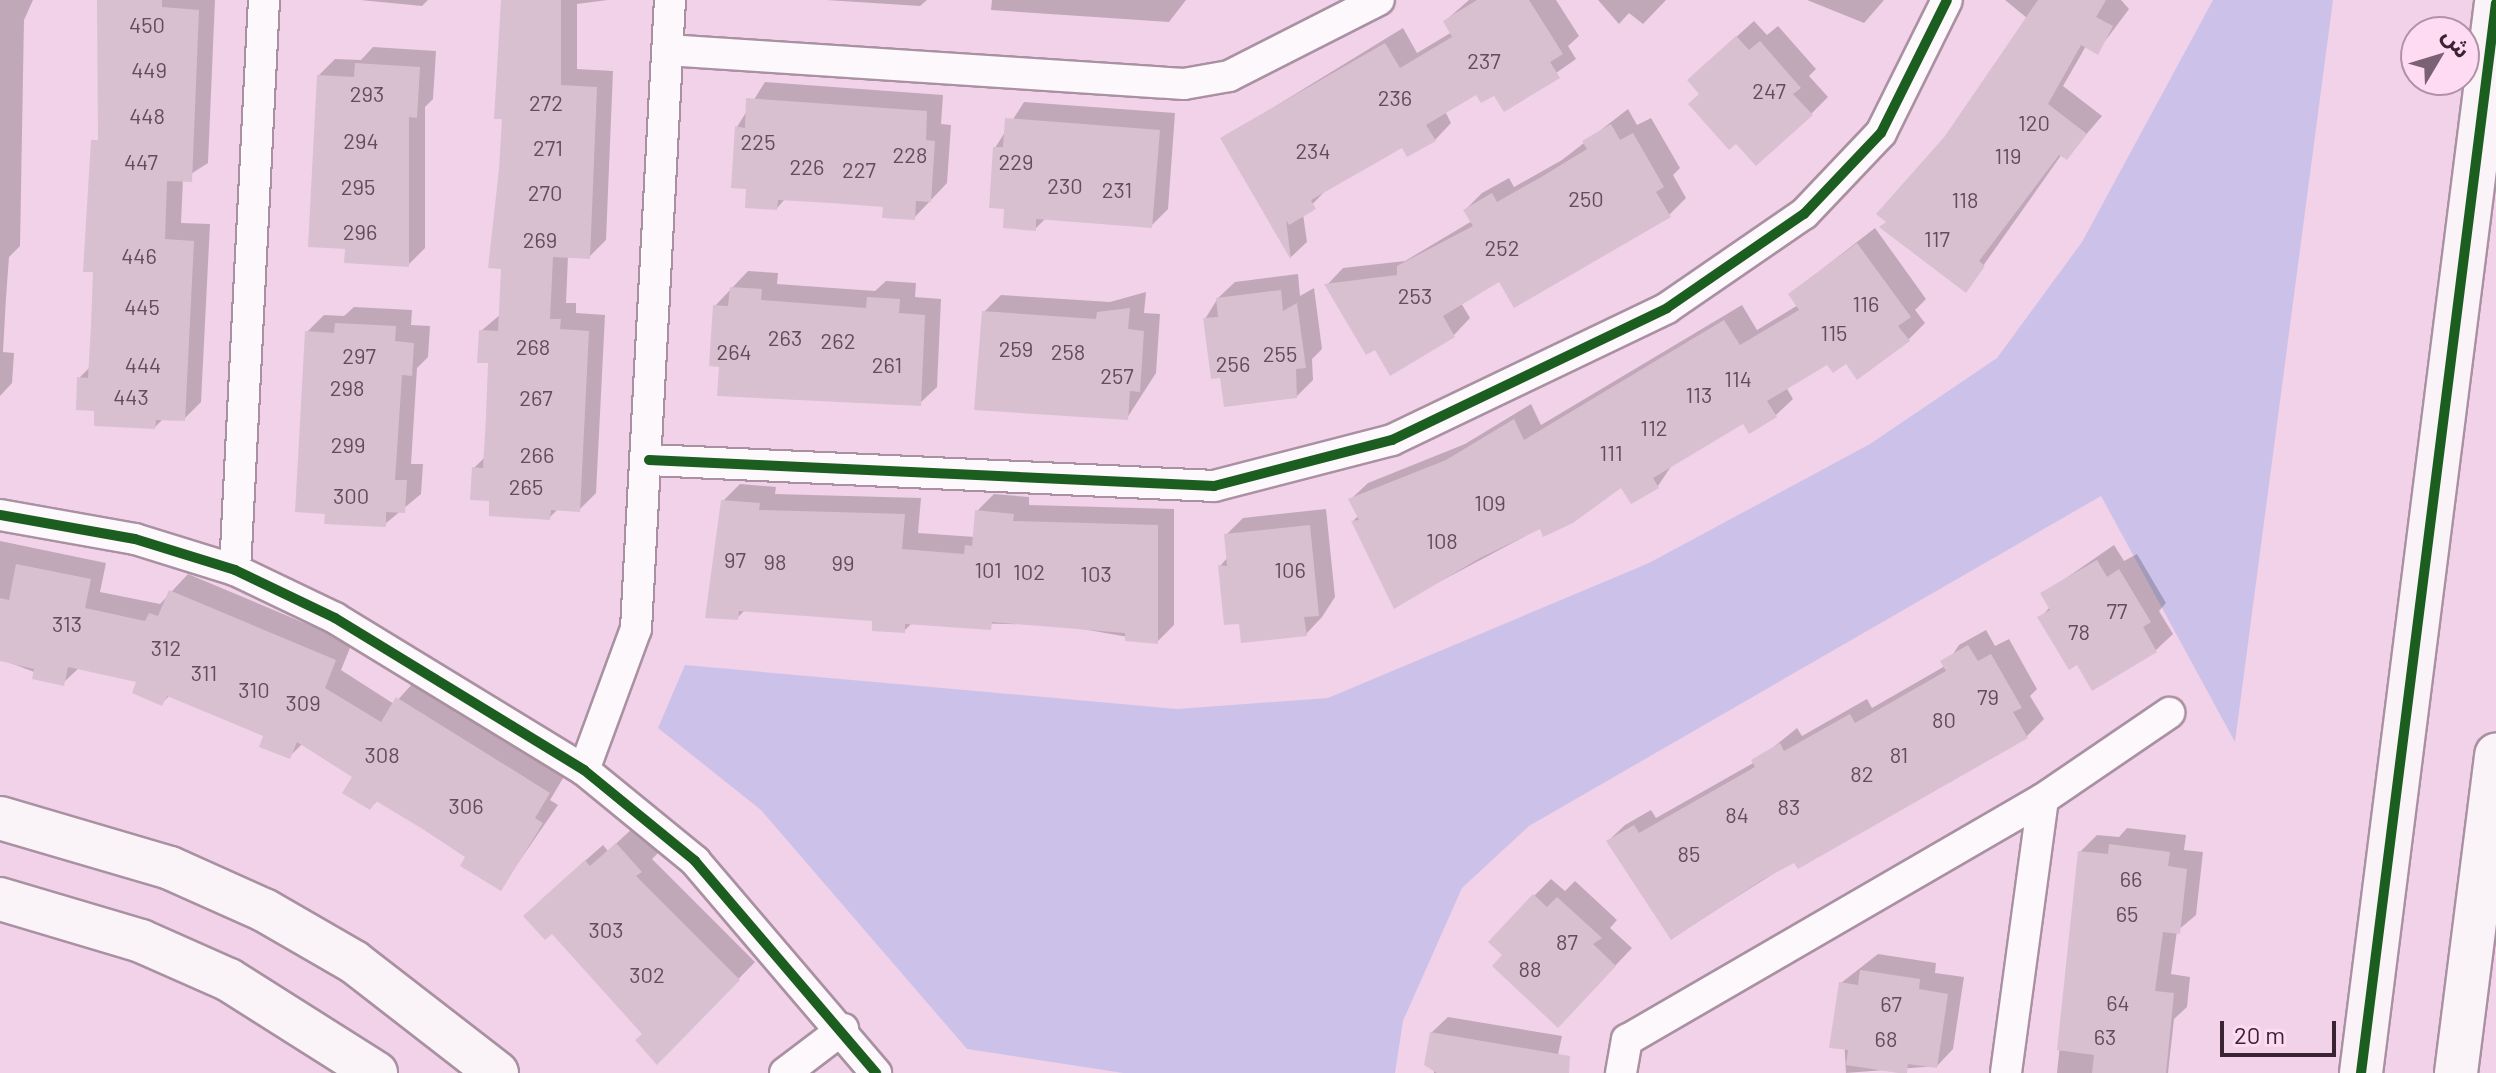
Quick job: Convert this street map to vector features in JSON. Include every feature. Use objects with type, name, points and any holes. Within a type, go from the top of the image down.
[{"type":"street","points":[[235,570],[264,0]]},
{"type":"street","points":[[584,770],[636,629],[649,460],[670,0]]},
{"type":"street","points":[[667,50],[1184,84],[1229,76],[1379,0]]},
{"type":"street","points":[[649,460],[1214,486],[1392,440],[1667,308],[1804,214],[1881,133],[1947,0]]},
{"type":"street","points":[[2361,1073],[2496,3]]},
{"type":"street","points":[[0,515],[135,539],[235,570],[335,618],[584,770],[695,861],[843,1029],[871,1071]]},
{"type":"street","points":[[1621,1073],[1627,1040],[2043,799],[2169,713]]},
{"type":"street","points":[[2456,1073],[2496,755]]},
{"type":"street","points":[[2006,1073],[2043,799]]},
{"type":"street","points":[[0,818],[170,868],[264,910],[354,962],[497,1073]]},
{"type":"street","points":[[0,899],[141,941],[229,980],[376,1073]]},
{"type":"street","points":[[785,1073],[843,1029]]},
{"type":"shaded area","points":[[2213,0],[2333,0],[2235,742],[2101,496],[1529,826],[1462,888],[1403,1021],[1395,1073],[1123,1073],[967,1049],[761,810],[658,728],[685,665],[1177,709],[1328,698],[1649,563],[1870,444],[1997,358],[2082,242]]},
{"type":"building","points":[[97,0],[162,0],[162,7],[199,10],[192,182],[167,181],[165,239],[194,241],[185,421],[156,420],[155,429],[94,426],[94,411],[76,410],[77,377],[88,378],[91,325],[93,272],[83,272],[91,140],[98,140]]},
{"type":"building","points":[[501,0],[561,0],[561,85],[597,87],[590,259],[553,257],[550,319],[561,319],[560,329],[589,331],[580,512],[551,510],[550,520],[489,516],[489,501],[470,500],[472,467],[483,468],[486,416],[488,363],[477,363],[479,330],[498,331],[501,269],[488,268],[502,119],[494,119]]},
{"type":"building","points":[[1477,0],[1529,0],[1563,54],[1550,62],[1560,78],[1504,112],[1494,96],[1481,103],[1476,95],[1426,125],[1436,141],[1407,157],[1402,148],[1311,200],[1316,209],[1289,225],[1286,220],[1291,260],[1220,138],[1385,43],[1400,68],[1452,37],[1443,21]]},
{"type":"building","points":[[2038,0],[2106,0],[2096,17],[2113,26],[2098,55],[2081,45],[2048,104],[2087,134],[2067,160],[2059,155],[1979,261],[1985,266],[1966,293],[1879,227],[1886,222],[1876,214],[1945,136]]},
{"type":"building","points":[[1736,36],[1749,50],[1760,41],[1801,88],[1793,94],[1813,115],[1756,166],[1736,144],[1729,150],[1688,104],[1699,94],[1687,80]]},
{"type":"building","points":[[355,63],[420,67],[417,118],[409,117],[409,267],[344,263],[345,249],[308,247],[317,75],[354,77]]},
{"type":"building","points":[[746,98],[927,111],[926,140],[935,141],[931,202],[916,201],[915,220],[882,218],[883,207],[831,203],[778,200],[777,210],[745,208],[746,189],[731,188],[735,126],[745,128]]},
{"type":"building","points":[[1005,118],[1160,130],[1152,228],[1036,219],[1036,231],[1003,228],[1004,209],[989,208],[993,147],[1003,147]]},
{"type":"building","points":[[1611,124],[1620,140],[1633,133],[1664,187],[1656,192],[1671,217],[1514,308],[1499,282],[1443,316],[1455,337],[1390,376],[1375,350],[1366,355],[1324,284],[1397,275],[1397,266],[1473,226],[1463,210],[1492,193],[1497,202],[1543,176],[1587,149],[1582,141]]},
{"type":"building","points":[[1857,243],[1911,317],[1898,326],[1910,341],[1857,380],[1846,364],[1833,373],[1827,365],[1767,401],[1777,417],[1749,434],[1743,424],[1653,478],[1659,488],[1631,504],[1621,488],[1573,523],[1543,537],[1540,529],[1480,558],[1394,609],[1351,521],[1359,520],[1348,499],[1446,460],[1514,419],[1524,440],[1724,320],[1740,345],[1799,310],[1788,294]]},
{"type":"building","points":[[730,287],[762,289],[761,300],[866,308],[867,297],[900,299],[899,313],[925,315],[921,406],[717,396],[719,367],[709,366],[713,305],[728,306]]},
{"type":"building","points":[[1281,290],[1283,311],[1297,303],[1306,368],[1296,369],[1297,398],[1224,407],[1220,378],[1211,379],[1203,318],[1218,317],[1216,298]]},
{"type":"building","points":[[1130,308],[1128,329],[1144,331],[1140,392],[1130,391],[1128,420],[974,410],[982,311],[1096,319],[1097,312]]},
{"type":"building","points":[[335,323],[396,326],[395,341],[414,343],[412,376],[402,375],[395,480],[407,480],[405,513],[386,512],[386,527],[324,524],[325,514],[295,512],[305,331],[334,333]]},
{"type":"building","points":[[721,500],[760,503],[759,510],[905,514],[902,549],[964,554],[965,545],[972,546],[975,510],[1014,514],[1013,521],[1158,525],[1158,644],[1125,641],[1125,633],[992,622],[991,630],[905,624],[905,633],[872,631],[872,621],[739,611],[738,620],[705,618]]},
{"type":"building","points":[[1310,525],[1319,616],[1304,617],[1307,636],[1241,643],[1239,624],[1224,625],[1218,565],[1227,566],[1224,534]]},
{"type":"building","points":[[2097,560],[2107,577],[2119,569],[2151,622],[2143,627],[2157,652],[2092,691],[2077,665],[2069,670],[2037,617],[2050,610],[2040,593]]},
{"type":"building","points":[[16,564],[91,579],[85,608],[145,621],[149,613],[158,616],[169,590],[336,660],[325,688],[381,722],[396,697],[550,793],[535,818],[543,823],[501,891],[460,866],[465,857],[421,828],[376,801],[370,810],[342,793],[352,777],[297,742],[290,759],[259,747],[263,736],[167,696],[162,706],[132,693],[136,682],[68,667],[64,686],[32,679],[34,669],[0,661],[0,598],[9,600]]},
{"type":"building","points":[[1968,645],[1978,661],[1991,654],[2022,708],[2013,712],[2028,738],[1798,869],[1794,863],[1762,880],[1671,940],[1606,841],[1634,825],[1639,833],[1755,767],[1751,760],[1780,743],[1784,751],[1850,714],[1855,723],[1946,671],[1940,661]]},
{"type":"building","points":[[616,843],[642,872],[636,876],[740,980],[657,1065],[635,1040],[642,1034],[552,934],[545,940],[523,916],[585,860],[590,866]]},
{"type":"building","points":[[2109,844],[2170,852],[2168,866],[2187,869],[2180,934],[2163,932],[2155,991],[2174,993],[2166,1073],[2092,1073],[2094,1055],[2057,1050],[2078,851],[2108,854]]},
{"type":"building","points":[[1533,894],[1547,907],[1557,897],[1602,938],[1593,944],[1616,966],[1558,1028],[1492,966],[1502,955],[1488,942]]},
{"type":"building","points":[[1860,970],[1920,979],[1919,989],[1948,994],[1937,1068],[1908,1064],[1907,1073],[1898,1073],[1846,1065],[1848,1050],[1829,1048],[1839,982],[1858,985]]},
{"type":"building","points":[[1430,1032],[1570,1056],[1569,1073],[1437,1073],[1424,1065]]},
{"type":"cycle path","points":[[649,460],[1214,486],[1392,440],[1667,308],[1804,214],[1881,133],[1947,0]]},
{"type":"cycle path","points":[[2361,1073],[2496,3]]},
{"type":"cycle path","points":[[0,515],[135,539],[235,570],[335,618],[584,770],[695,861],[876,1073]]}]
